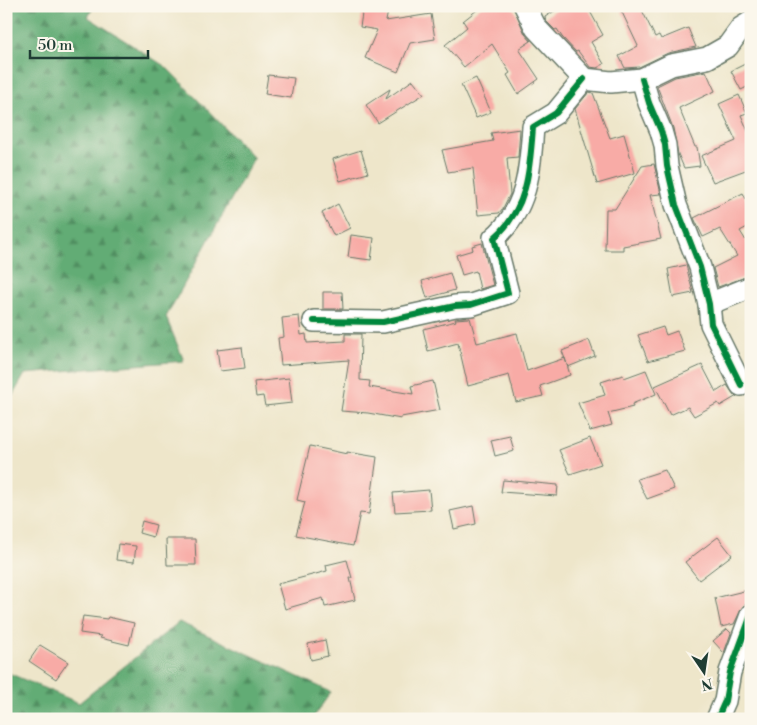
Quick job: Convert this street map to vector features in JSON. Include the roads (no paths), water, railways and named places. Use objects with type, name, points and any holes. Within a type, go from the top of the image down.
[{"type":"street","points":[[525,6],[536,28],[584,79],[611,82],[642,79],[671,65],[706,58],[728,46],[741,28],[751,22]]},
{"type":"street","points":[[314,321],[383,322],[471,304],[508,293],[494,238],[506,228],[522,201],[533,127],[556,113],[584,79]]},
{"type":"street","points":[[642,79],[649,104],[661,130],[676,205],[700,266],[709,304],[711,324],[741,385]]},
{"type":"street","points":[[709,304],[751,287]]},
{"type":"street","points":[[718,719],[725,701],[730,672],[751,615]]}]
